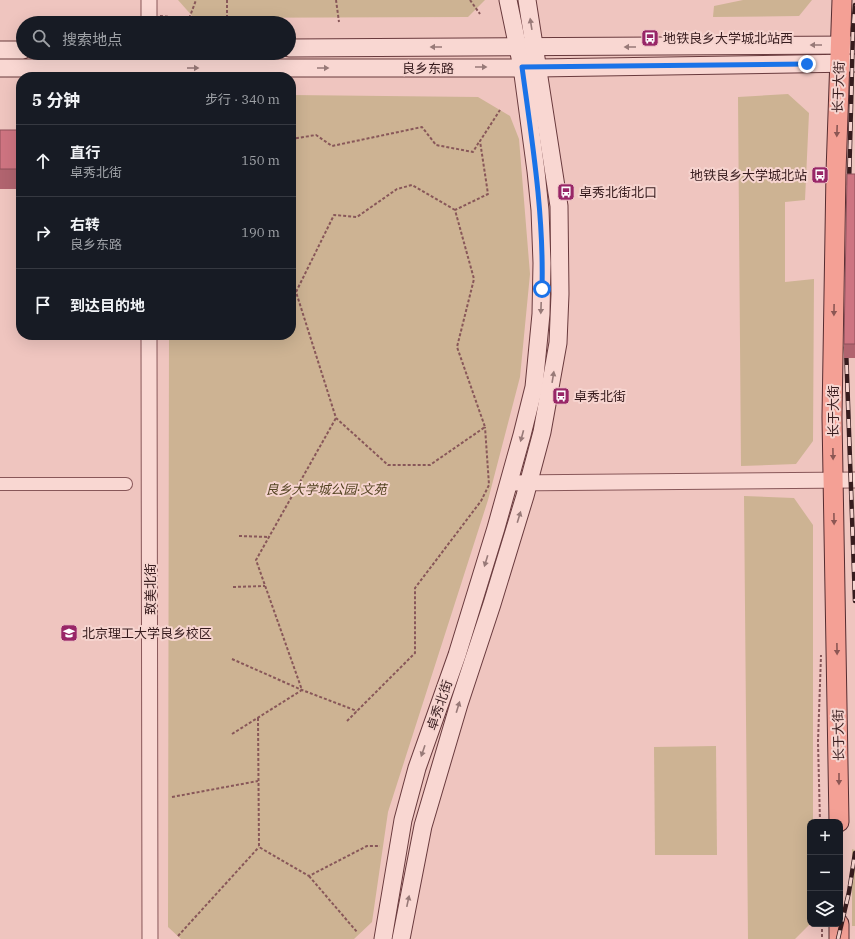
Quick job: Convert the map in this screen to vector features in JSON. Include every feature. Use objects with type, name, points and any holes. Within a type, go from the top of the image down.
[{"type":"main road","name":"卓秀北街","points":[[383,939],[405,812],[417,768],[457,655],[509,483],[534,387],[541,300],[542,263],[540,210],[536,171],[530,68],[517,47],[508,0]]},
{"type":"main road","points":[[401,939],[423,826],[458,704],[492,604],[528,483],[542,432],[558,343],[560,294],[559,206],[530,68],[535,47],[527,0]]},
{"type":"main road","name":"长于大街","points":[[839,819],[832,417],[834,271],[847,54],[842,0]]},
{"type":"main road","name":"良乡东路","points":[[296,48],[535,47],[847,54]]},
{"type":"main road","points":[[0,50],[16,50]]},
{"type":"main road","name":"良乡东路","points":[[0,68],[149,66],[530,68],[847,54]]},
{"type":"main road","points":[[839,927],[840,939]]},
{"type":"street","name":"致美北街","points":[[149,340],[150,939]]},
{"type":"street","points":[[509,483],[855,480]]},
{"type":"street","points":[[0,484],[126,484]]},
{"type":"path","points":[[190,16],[196,0]]},
{"type":"path","points":[[227,0],[227,16]]},
{"type":"path","points":[[336,0],[339,22]]},
{"type":"path","points":[[470,0],[480,14]]},
{"type":"path","points":[[149,13],[169,16]]},
{"type":"path","points":[[296,138],[316,135],[332,146],[422,127],[436,145],[473,152],[500,110]]},
{"type":"path","points":[[455,210],[488,194],[480,141]]},
{"type":"path","points":[[347,721],[415,653],[414,588],[481,501],[489,485],[485,427],[457,346],[474,279],[455,210],[412,185],[397,189],[357,217],[334,215],[296,292],[336,418],[388,465],[430,465],[485,427]]},
{"type":"path","points":[[302,690],[256,560],[336,418]]},
{"type":"path","points":[[239,536],[269,537]]},
{"type":"path","points":[[233,587],[265,586]]},
{"type":"path","points":[[232,659],[302,690],[357,711]]},
{"type":"path","points":[[232,734],[302,690]]},
{"type":"path","points":[[178,936],[259,847],[258,718]]},
{"type":"path","points":[[172,797],[258,781]]},
{"type":"path","points":[[309,876],[367,846],[380,846]]},
{"type":"path","points":[[259,847],[309,876],[357,932]]},
{"type":"path","points":[[822,927],[822,939]]},
{"type":"green space","points":[[178,0],[485,0],[468,17],[296,18],[296,16],[192,16]]},
{"type":"green space","points":[[743,0],[812,0],[799,16],[713,17],[714,6]]},
{"type":"green space","points":[[788,94],[809,113],[805,200],[785,202],[785,282],[814,279],[813,441],[796,464],[741,466],[738,97]]},
{"type":"green space","name":"良乡大学城公园·文苑","points":[[296,95],[478,97],[510,116],[519,139],[530,274],[520,377],[488,500],[388,812],[372,922],[354,939],[181,939],[168,927],[169,340],[296,340]]},
{"type":"green space","points":[[744,496],[794,498],[813,525],[813,819],[807,819],[807,927],[795,939],[748,939]]},
{"type":"green space","points":[[716,746],[717,855],[655,855],[654,747]]},
{"type":"green space","points":[[852,849],[855,850],[855,926],[852,926]]},
{"type":"building","points":[[0,130],[16,130],[16,169],[0,169]]},
{"type":"building","points":[[847,174],[855,174],[855,344],[844,344]]},
{"type":"railway","points":[[849,185],[855,5]]},
{"type":"railway","points":[[846,347],[855,601]]},
{"type":"railway","points":[[838,939],[849,892],[855,853]]},
{"type":"place","name":"地铁良乡大学城北站西","points":[[650,38]]},
{"type":"place","name":"地铁良乡大学城北站","points":[[820,175]]},
{"type":"place","name":"卓秀北街北口","points":[[566,192]]},
{"type":"place","name":"卓秀北街","points":[[561,396]]},
{"type":"place","name":"北京理工大学良乡校区","points":[[69,633]]},
{"type":"route","points":[[542,289],[540,210],[522,67],[807,64]]}]
